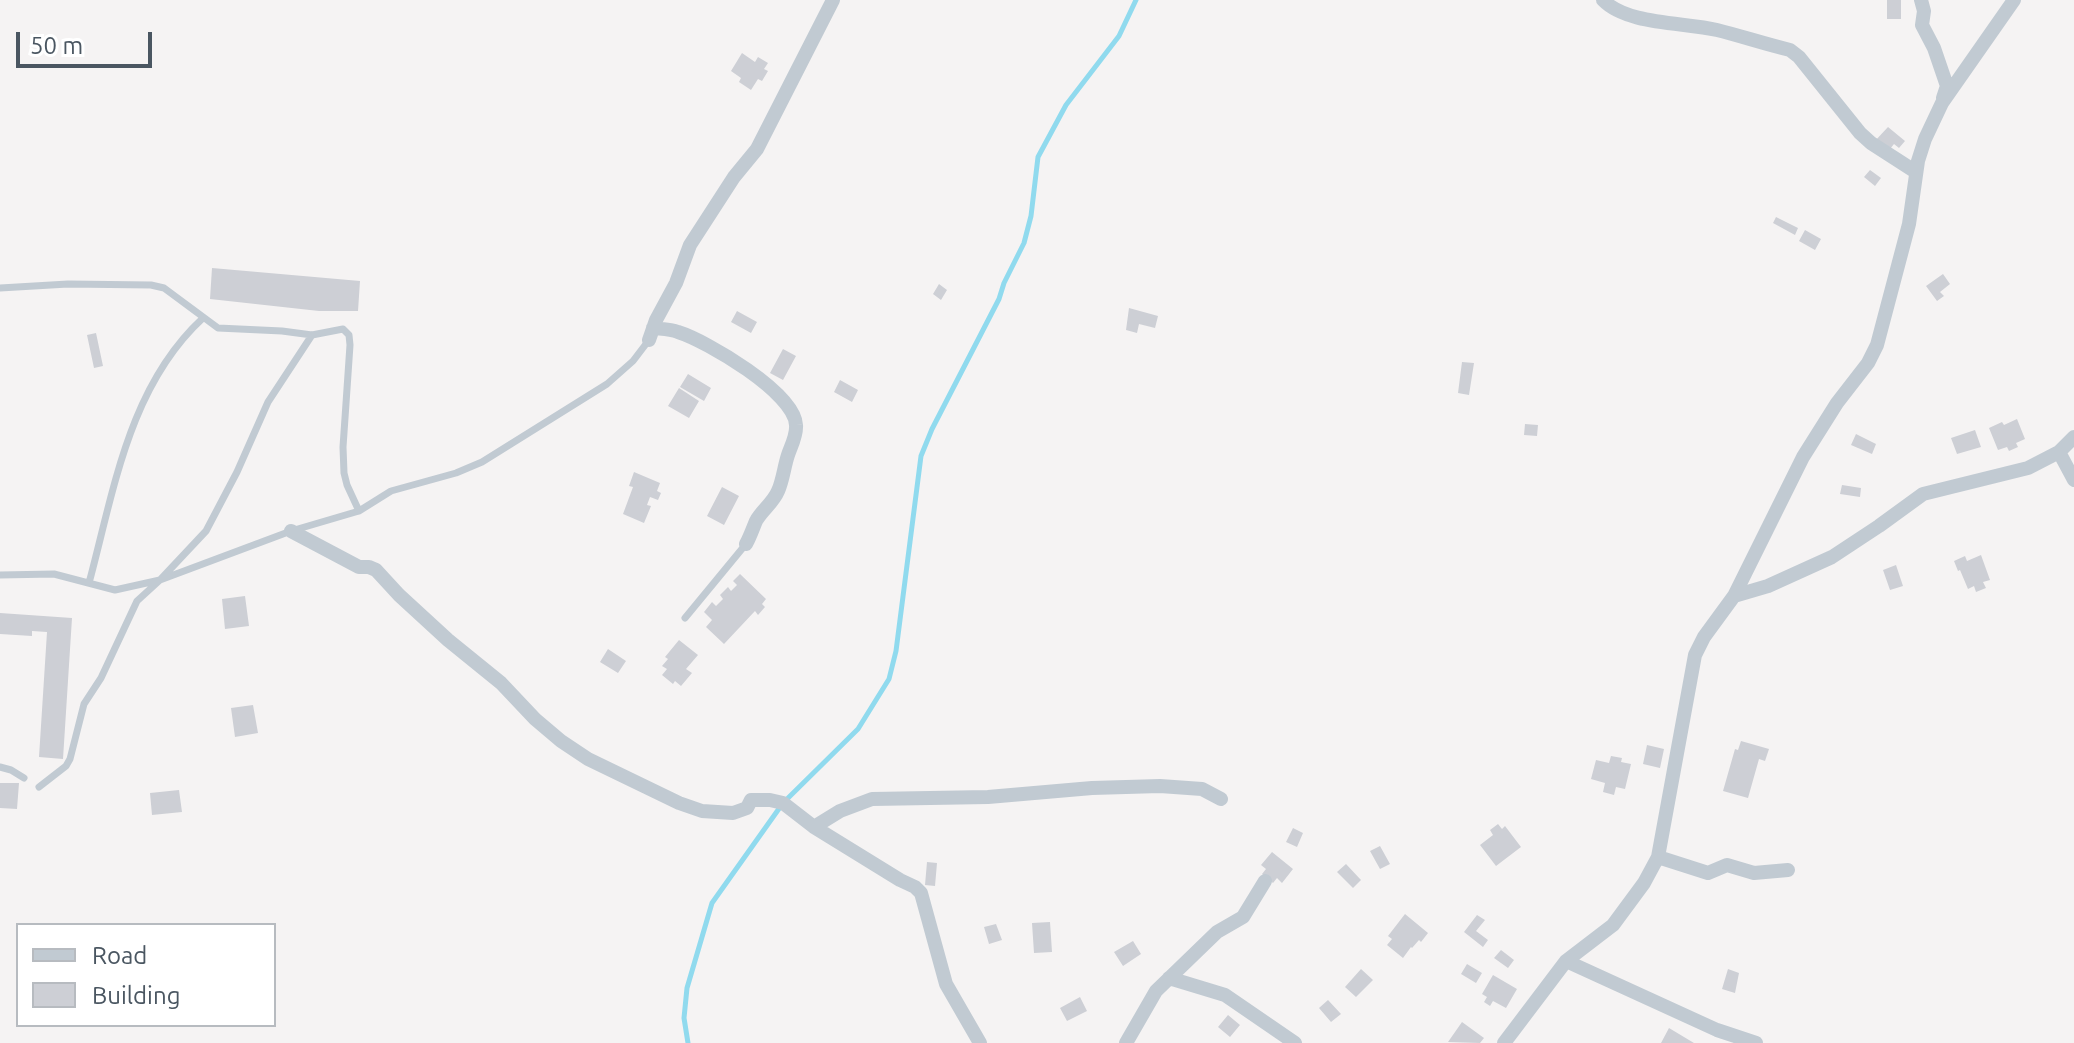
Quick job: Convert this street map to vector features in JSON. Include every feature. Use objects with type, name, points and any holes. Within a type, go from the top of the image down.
[{"type":"street","points":[[651,334],[676,283],[690,245],[734,177],[757,149],[833,0]]},
{"type":"street","points":[[1603,0],[1618,11],[1667,23],[1715,29],[1790,50],[1807,66],[1860,133],[1916,172]]},
{"type":"street","points":[[1504,1043],[1566,961],[1613,925],[1644,883],[1658,857],[1695,655],[1704,637],[1734,596],[1803,457],[1837,403],[1868,363],[1877,345],[1909,224],[1916,172],[1925,139],[1947,86],[1922,25],[1924,11],[1921,0]]},
{"type":"street","points":[[1942,103],[2014,0]]},
{"type":"street","points":[[651,334],[677,332],[713,348],[743,366],[790,408],[797,424],[778,492],[757,519],[746,544]]},
{"type":"street","points":[[1734,596],[1768,586],[1832,557],[1923,494],[2028,468],[2059,452],[2074,437]]},
{"type":"street","points":[[2059,452],[2074,480]]},
{"type":"street","points":[[291,531],[359,567],[376,570],[448,640],[501,683],[535,719],[588,759],[702,811],[733,813],[747,808],[751,800],[777,801],[814,827],[918,889],[924,899],[946,984],[980,1043]]},
{"type":"street","points":[[814,827],[840,811],[872,799],[1001,797],[1092,788],[1160,786],[1202,789],[1221,799]]},
{"type":"street","points":[[1658,857],[1708,873],[1727,865],[1754,873],[1788,870]]},
{"type":"street","points":[[1126,1043],[1151,997],[1217,932],[1243,917],[1265,881]]},
{"type":"street","points":[[1566,961],[1717,1030],[1756,1043]]},
{"type":"street","points":[[1169,978],[1225,995],[1295,1043]]},
{"type":"lane","points":[[0,288],[68,284],[151,285],[164,288],[218,328],[312,335],[343,329],[349,335],[350,345],[344,473],[359,511]]},
{"type":"lane","points":[[89,583],[129,436],[144,397],[163,364],[188,331],[203,318]]},
{"type":"lane","points":[[0,575],[54,574],[115,590],[160,580],[291,531],[359,511],[391,491],[456,473],[482,462],[607,384],[633,361],[651,334]]},
{"type":"lane","points":[[39,787],[66,766],[70,759],[84,704],[116,649],[137,601],[206,531],[268,402],[312,335]]},
{"type":"lane","points":[[685,618],[746,544]]},
{"type":"lane","points":[[0,767],[24,778]]},
{"type":"building","points":[[1887,0],[1901,0],[1901,19],[1887,19]]},
{"type":"building","points":[[742,53],[755,62],[758,57],[768,63],[764,69],[768,71],[762,81],[758,79],[751,90],[739,82],[741,78],[731,71]]},
{"type":"building","points":[[1888,127],[1905,141],[1899,148],[1894,144],[1890,149],[1874,142]]},
{"type":"building","points":[[1870,170],[1881,178],[1875,186],[1864,177]]},
{"type":"building","points":[[1776,217],[1798,228],[1795,235],[1773,223]]},
{"type":"building","points":[[1805,230],[1821,239],[1815,250],[1799,241]]},
{"type":"building","points":[[212,268],[360,281],[358,311],[319,311],[210,299]]},
{"type":"building","points":[[1943,274],[1950,284],[1940,292],[1944,296],[1937,301],[1926,286]]},
{"type":"building","points":[[939,284],[947,290],[941,300],[933,294]]},
{"type":"building","points":[[1129,308],[1158,316],[1155,328],[1139,324],[1137,333],[1126,330]]},
{"type":"building","points":[[737,311],[757,322],[751,333],[731,322]]},
{"type":"building","points":[[96,333],[103,366],[94,368],[87,335]]},
{"type":"building","points":[[783,349],[796,356],[783,380],[770,373]]},
{"type":"building","points":[[1462,362],[1474,363],[1469,395],[1458,393]]},
{"type":"building","points":[[688,374],[711,388],[704,401],[680,387]]},
{"type":"building","points":[[840,380],[858,390],[852,402],[834,392]]},
{"type":"building","points":[[679,388],[699,401],[689,418],[668,406]]},
{"type":"building","points":[[2017,419],[2025,439],[2009,451],[2007,447],[1998,450],[1989,428]]},
{"type":"building","points":[[1525,424],[1538,425],[1537,436],[1524,435]]},
{"type":"building","points":[[1975,430],[1981,447],[1957,454],[1951,438]]},
{"type":"building","points":[[1856,434],[1876,444],[1872,454],[1851,445]]},
{"type":"building","points":[[634,472],[660,483],[657,491],[661,493],[658,500],[650,497],[647,505],[651,506],[644,523],[623,514],[633,487],[629,486]]},
{"type":"building","points":[[1842,485],[1861,488],[1860,497],[1840,494]]},
{"type":"building","points":[[722,487],[739,496],[724,525],[707,516]]},
{"type":"building","points":[[1981,555],[1990,580],[1983,582],[1986,588],[1976,592],[1974,586],[1968,589],[1954,561],[1965,556],[1967,561]]},
{"type":"building","points":[[1896,565],[1903,586],[1890,590],[1883,570]]},
{"type":"building","points":[[740,574],[766,599],[762,604],[765,607],[758,615],[755,611],[724,644],[706,627],[712,620],[704,612],[712,602],[716,606],[723,599],[720,595],[728,587],[731,591],[737,585],[733,581]]},
{"type":"building","points":[[245,596],[249,626],[225,629],[222,599]]},
{"type":"building","points":[[0,613],[72,618],[63,759],[39,757],[47,632],[32,631],[32,636],[0,634]]},
{"type":"building","points":[[679,640],[698,655],[686,669],[692,673],[681,686],[662,675],[667,669],[662,666],[668,659],[665,657]]},
{"type":"building","points":[[608,649],[626,661],[618,673],[600,662]]},
{"type":"building","points":[[253,705],[258,733],[235,737],[231,708]]},
{"type":"building","points":[[1741,741],[1769,749],[1765,761],[1759,759],[1748,798],[1723,791],[1735,749],[1738,750]]},
{"type":"building","points":[[1647,745],[1664,749],[1660,768],[1643,764]]},
{"type":"building","points":[[1611,756],[1631,764],[1625,789],[1616,787],[1614,795],[1603,792],[1605,783],[1591,779],[1596,760],[1609,763]]},
{"type":"building","points":[[0,783],[19,783],[17,809],[0,808]]},
{"type":"building","points":[[179,790],[182,812],[152,815],[150,793]]},
{"type":"building","points":[[1498,824],[1502,829],[1505,826],[1521,847],[1496,866],[1480,845],[1493,835],[1490,830]]},
{"type":"building","points":[[1293,828],[1303,833],[1297,847],[1286,842]]},
{"type":"building","points":[[1380,846],[1390,864],[1380,869],[1370,851]]},
{"type":"building","points":[[1272,852],[1293,869],[1282,883],[1277,878],[1273,883],[1262,874],[1266,869],[1261,865]]},
{"type":"building","points":[[927,862],[937,863],[935,886],[925,885]]},
{"type":"building","points":[[1346,864],[1361,880],[1353,888],[1337,872]]},
{"type":"building","points":[[1405,914],[1428,933],[1403,958],[1387,945],[1392,939],[1388,936]]},
{"type":"building","points":[[1477,915],[1485,920],[1476,931],[1488,940],[1483,947],[1464,932]]},
{"type":"building","points":[[1050,922],[1052,952],[1034,953],[1032,923]]},
{"type":"building","points":[[996,924],[1002,940],[989,944],[984,927]]},
{"type":"building","points":[[1133,941],[1141,954],[1123,966],[1114,952]]},
{"type":"building","points":[[1501,950],[1514,960],[1508,968],[1494,958]]},
{"type":"building","points":[[1467,964],[1482,973],[1476,983],[1461,974]]},
{"type":"building","points":[[1361,969],[1373,980],[1356,997],[1345,987]]},
{"type":"building","points":[[1728,969],[1739,973],[1735,993],[1722,989]]},
{"type":"building","points":[[1493,975],[1517,989],[1506,1008],[1493,1001],[1490,1006],[1484,1002],[1487,997],[1482,994]]},
{"type":"building","points":[[1080,997],[1087,1011],[1067,1021],[1060,1008]]},
{"type":"building","points":[[1328,1000],[1341,1014],[1331,1022],[1319,1008]]},
{"type":"building","points":[[1228,1015],[1240,1025],[1230,1037],[1218,1027]]},
{"type":"building","points":[[1462,1022],[1484,1038],[1480,1043],[1448,1042]]},
{"type":"building","points":[[1669,1028],[1694,1043],[1661,1043]]},
{"type":"waterway","points":[[688,1043],[684,1018],[687,988],[712,903],[783,803],[858,729],[889,679],[896,651],[921,456],[1024,243],[1031,216],[1038,157],[1066,105],[1119,36],[1136,0]]}]
